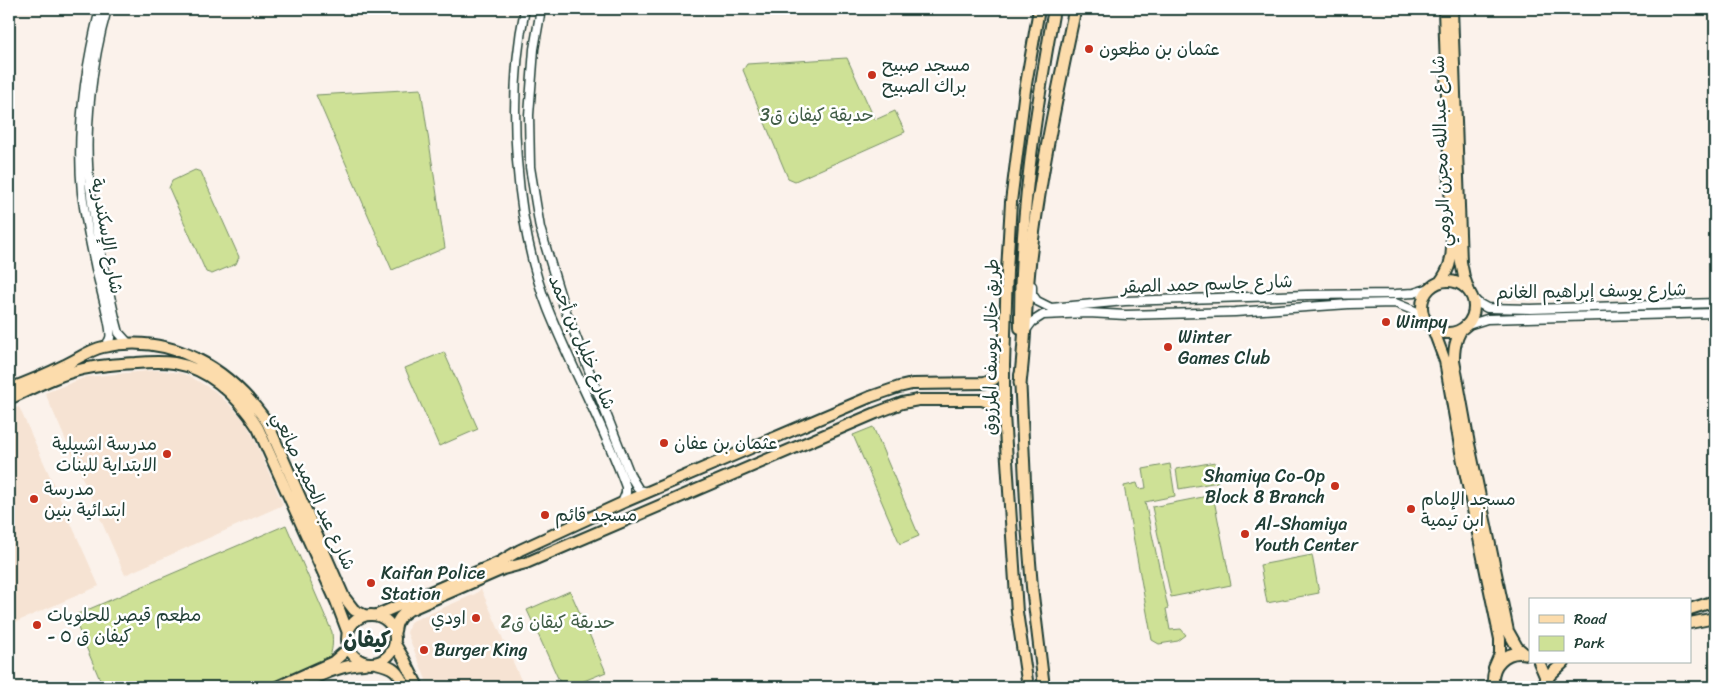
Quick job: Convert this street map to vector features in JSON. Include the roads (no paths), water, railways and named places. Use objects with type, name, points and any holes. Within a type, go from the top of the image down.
[{"type":"highway","points":[[1020,383],[1031,251],[1044,164],[1075,9]]},
{"type":"main road","name":"طريق خالد يوسف المرزوق","points":[[1028,687],[1017,612],[1004,415],[1005,297],[1011,212],[1025,90],[1040,9]]},
{"type":"main road","name":"طريق خالد يوسف المرزوق","points":[[1044,687],[1032,587],[1024,484],[1020,383],[1020,305],[1023,240],[1034,126],[1054,9]]},
{"type":"main road","name":"شارع عبدالله مجرن الرومي","points":[[1440,282],[1452,261],[1444,9]]},
{"type":"main road","name":"شارع عبدالله مجرن الرومي","points":[[1452,9],[1462,262],[1464,277],[1470,294]]},
{"type":"main road","points":[[1025,90],[1030,86],[1034,89],[1028,130],[1029,175]]},
{"type":"main road","points":[[1492,680],[1500,654],[1500,639],[1444,360],[1422,308],[1426,293],[1440,282],[1456,282],[1463,286],[1470,294],[1474,311],[1456,338],[1454,361],[1469,444],[1508,631],[1517,647],[1527,654]]},
{"type":"main road","points":[[1429,325],[1446,334],[1464,327]]},
{"type":"main road","name":"شارع عبد الحميد صانعي","points":[[9,389],[103,347],[129,344],[150,344],[177,350],[224,375],[255,404],[267,422],[344,597],[354,610],[364,615]]},
{"type":"main road","points":[[150,344],[156,348],[158,354],[150,362]]},
{"type":"main road","points":[[86,354],[83,359],[84,362],[88,367],[92,367]]},
{"type":"main road","name":"شارع عبد الحميد صانعي","points":[[9,399],[62,376],[92,367],[116,364],[173,363],[186,366],[206,375],[227,390],[247,411],[258,428],[336,601],[348,633]]},
{"type":"main road","points":[[377,615],[500,562],[520,550],[588,518],[870,397],[912,384],[990,381],[998,375],[1004,365]]},
{"type":"main road","points":[[962,383],[966,390],[962,400]]},
{"type":"main road","points":[[886,392],[886,400],[892,407]]},
{"type":"main road","points":[[870,397],[878,403],[876,413]]},
{"type":"main road","points":[[418,687],[396,644],[395,624],[398,618],[409,610],[503,569],[526,563],[892,407],[918,400],[988,401],[999,408],[1004,415]]},
{"type":"main road","points":[[698,470],[697,481],[700,484],[707,485]]},
{"type":"main road","points":[[678,479],[687,480],[689,483],[690,488],[685,494]]},
{"type":"main road","points":[[1010,515],[1015,543],[1019,589],[1021,593],[1026,594],[1030,592],[1032,587]]},
{"type":"main road","points":[[588,518],[587,528],[589,531],[596,533]]},
{"type":"main road","points":[[570,526],[577,528],[579,531],[578,541]]},
{"type":"main road","points":[[520,550],[519,558],[526,563]]},
{"type":"main road","points":[[1692,607],[1715,601]]},
{"type":"main road","points":[[395,631],[385,618],[377,615],[364,615],[351,625],[347,641],[349,648],[357,659],[390,666],[400,677],[405,687]]},
{"type":"main road","points":[[1692,624],[1715,618]]},
{"type":"main road","points":[[295,687],[343,666],[373,663],[389,656],[396,644]]},
{"type":"main road","points":[[276,687],[333,662],[349,648]]},
{"type":"main road","points":[[1492,680],[1499,661],[1506,655],[1515,653],[1527,654]]},
{"type":"main road","points":[[1540,664],[1545,676],[1544,685]]},
{"type":"main road","points":[[1544,685],[1561,664]]},
{"type":"street","name":"شارع الإسكندرية","points":[[100,9],[88,58],[84,86],[81,170],[84,210],[95,267],[111,319],[119,333],[129,344]]},
{"type":"street","name":"شارع الإسكندرية","points":[[103,347],[110,339],[111,319],[88,169],[92,87],[107,9]]},
{"type":"street","name":"شارع خليل بن أحمد","points":[[525,9],[519,45],[515,116],[518,164],[527,230],[548,308],[626,487],[622,503]]},
{"type":"street","name":"شارع خليل بن أحمد","points":[[541,9],[534,49],[529,115],[530,167],[540,228],[563,304],[630,477],[639,490],[648,492]]},
{"type":"street","points":[[519,45],[528,44],[534,49]]},
{"type":"street","points":[[516,88],[521,93],[530,91]]},
{"type":"street","points":[[527,230],[532,224],[540,228]]},
{"type":"street","name":"شارع جاسم حمد الصقر","points":[[1031,251],[1032,294],[1037,301],[1051,308],[1125,301],[1396,294],[1414,293],[1430,288]]},
{"type":"street","points":[[542,290],[549,293],[555,290],[557,286]]},
{"type":"street","name":"شارع يوسف إبراهيم الغانم","points":[[1470,294],[1478,303],[1487,308],[1531,309],[1715,303]]},
{"type":"street","points":[[1278,296],[1286,302],[1279,309]]},
{"type":"street","points":[[1125,301],[1118,308],[1121,313],[1126,315]]},
{"type":"street","points":[[548,308],[554,302],[563,304]]},
{"type":"street","name":"شارع جاسم حمد الصقر","points":[[1024,334],[1032,322],[1043,316],[1088,313],[1126,315],[1279,309],[1349,304],[1395,303],[1415,311],[1429,325]]},
{"type":"street","name":"شارع يوسف إبراهيم الغانم","points":[[1464,327],[1487,319],[1715,313]]},
{"type":"street","points":[[580,384],[586,385],[593,378]]},
{"type":"place","name":"عثمان بن مظعون","points":[[1089,49]]},
{"type":"place","name":"مسجد صبيح براك الصبيح","points":[[872,75]]},
{"type":"place","name":"Wimpy","points":[[1386,322]]},
{"type":"place","name":"Winter Games Club","points":[[1168,347]]},
{"type":"place","name":"عثمان بن عفان","points":[[664,443]]},
{"type":"place","name":"مدرسة اشبيلية الابتداية للبنات","points":[[167,454]]},
{"type":"place","name":"Shamiya Co-Op Block 8 Branch","points":[[1335,486]]},
{"type":"place","name":"مدرسة ابتدائية بنين","points":[[34,499]]},
{"type":"place","name":"مسجد الإمام ابن تيمية","points":[[1411,509]]},
{"type":"place","name":"مسجد قائم","points":[[545,515]]},
{"type":"place","name":"Al-Shamiya Youth Center","points":[[1245,534]]},
{"type":"place","name":"Kaifan Police Station","points":[[371,583]]},
{"type":"place","name":"اودي","points":[[476,618]]},
{"type":"place","name":"مطعم قيصر للحلويات - كيفان ق ٥","points":[[37,625]]},
{"type":"place","name":"Burger King","points":[[424,650]]},
{"type":"district","name":"كيفان","points":[[367,639]]},
{"type":"park label","name":"حديقة كيفان ق3","points":[[817,115]]},
{"type":"park label","name":"حديقة كيقان ق2","points":[[558,622]]}]
